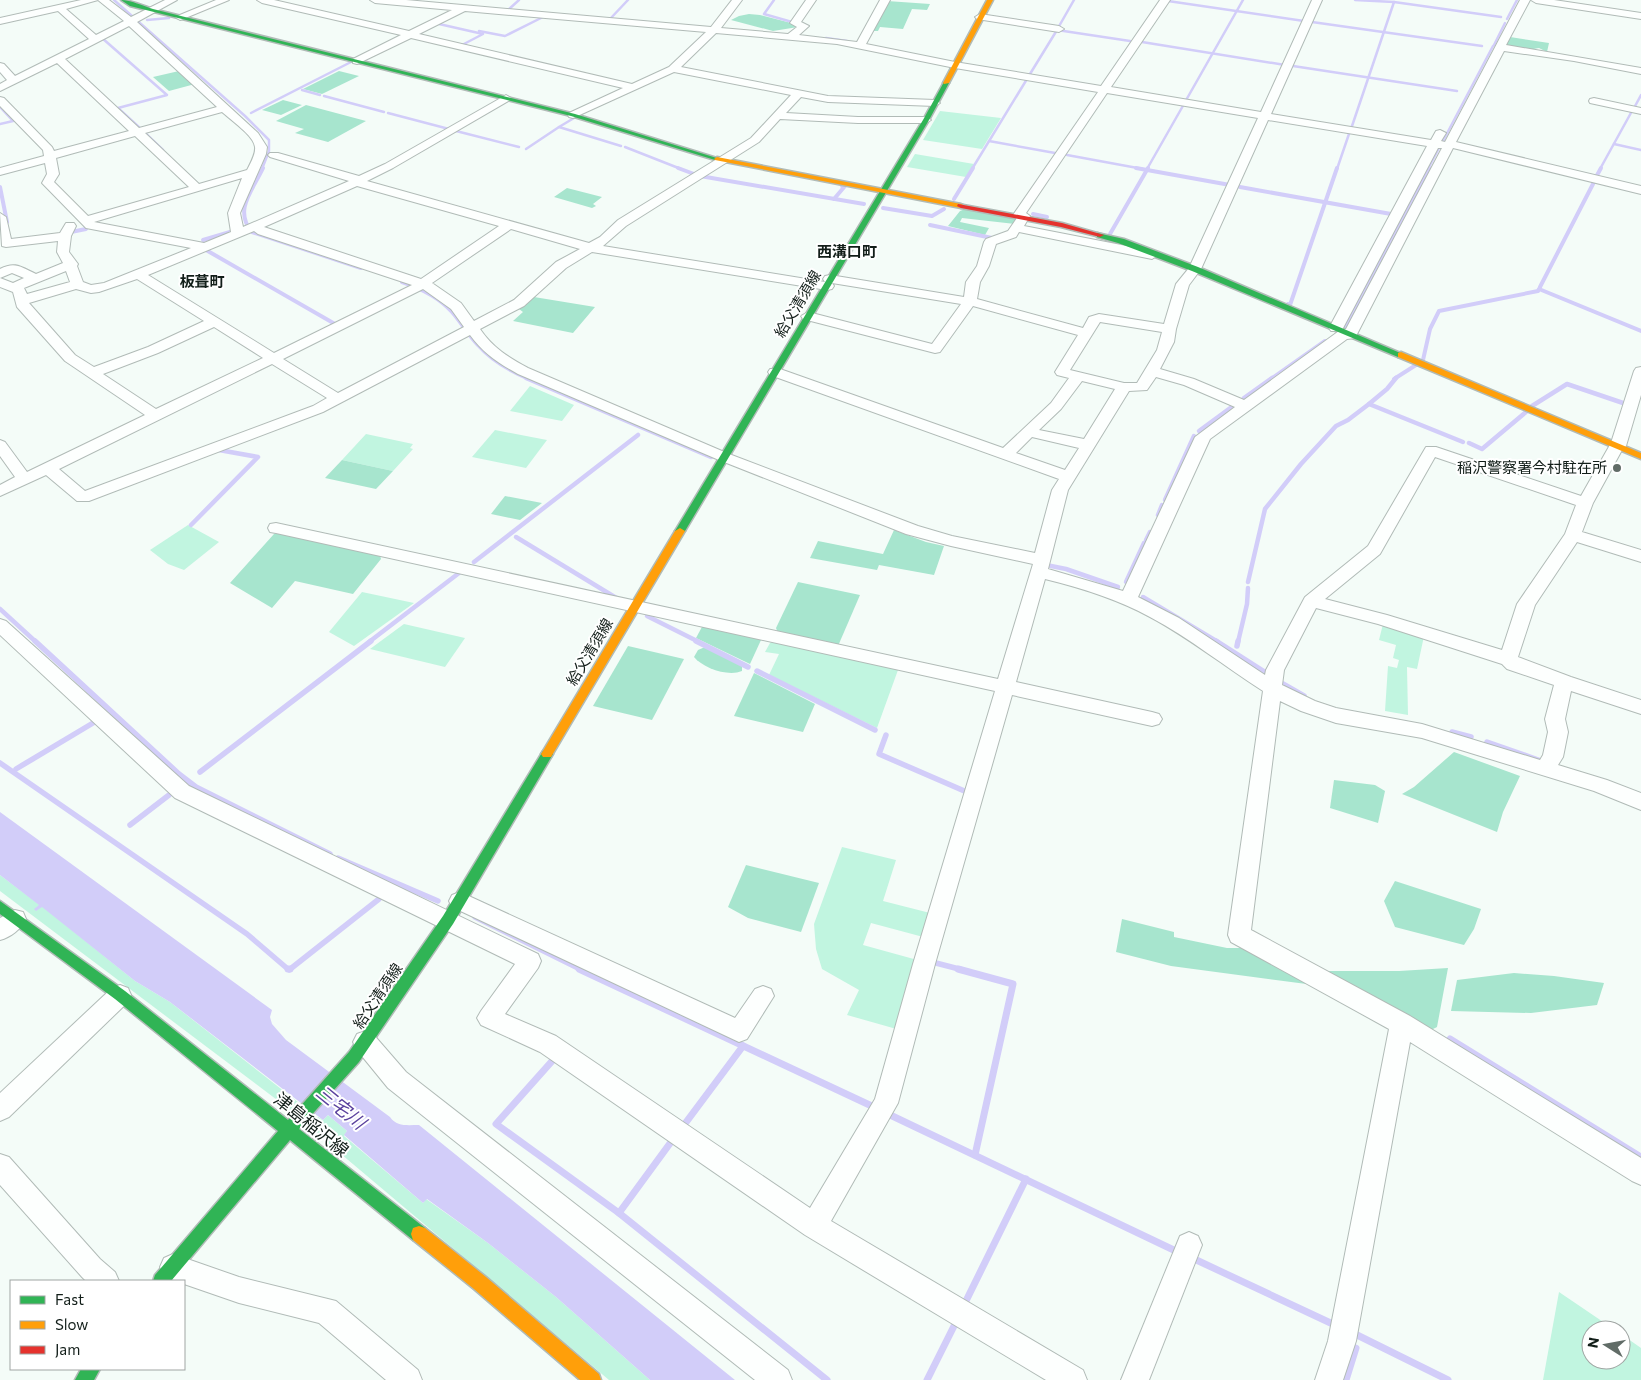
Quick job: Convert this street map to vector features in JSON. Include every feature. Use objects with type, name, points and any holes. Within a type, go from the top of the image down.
[{"type":"main road","points":[[124,0],[132,5],[180,18],[573,115],[720,160],[884,190],[1019,220]]},
{"type":"main road","name":"給父清須線","points":[[167,1274],[288,1130],[360,1049],[448,920],[926,120],[990,0]]},
{"type":"main road","points":[[1163,257],[1641,456]]},
{"type":"main road","name":"津島稲沢線","points":[[5,919],[120,995],[474,1279],[593,1380]]},
{"type":"main road","points":[[83,1380],[91,1370]]},
{"type":"street","points":[[0,21],[93,0]]},
{"type":"street","points":[[102,0],[134,19],[254,135],[261,147],[258,161],[239,198],[234,213],[247,230],[417,288],[429,287],[456,306],[468,330],[493,352],[523,372],[724,457],[912,530],[1040,566],[1128,599],[1171,621],[1272,688],[1308,706],[1361,722],[1420,731],[1468,743],[1574,777],[1641,802]]},
{"type":"street","points":[[7,84],[172,0]]},
{"type":"street","points":[[180,18],[224,0]]},
{"type":"street","points":[[262,0],[633,87]]},
{"type":"street","points":[[375,0],[444,3],[464,8],[837,41],[956,66],[1448,145],[1641,190]]},
{"type":"street","points":[[573,115],[673,69],[714,30],[737,0]]},
{"type":"street","points":[[790,37],[804,26],[795,23],[811,0]]},
{"type":"street","points":[[860,46],[885,0]]},
{"type":"street","points":[[808,316],[935,349],[970,302],[972,282],[983,266],[990,242],[1012,234],[1019,220],[1104,90],[1166,0]]},
{"type":"street","points":[[1169,329],[1099,318],[1094,320],[1078,348],[1069,357],[1062,372],[1124,387],[1142,387],[1170,336],[1169,329],[1184,284],[1195,269],[1317,0]]},
{"type":"street","points":[[1128,599],[1203,437],[1344,332],[1500,47],[1507,22],[1525,0]]},
{"type":"street","points":[[1536,0],[1641,16]]},
{"type":"street","points":[[60,8],[95,39]]},
{"type":"street","points":[[357,61],[464,8]]},
{"type":"street","points":[[980,17],[1059,29]]},
{"type":"street","points":[[1500,47],[1574,58],[1641,71]]},
{"type":"street","points":[[58,58],[197,188]]},
{"type":"street","points":[[0,66],[7,84]]},
{"type":"street","points":[[673,69],[828,99],[935,103]]},
{"type":"street","points":[[0,76],[7,84]]},
{"type":"street","points":[[48,468],[84,497],[318,409],[519,303],[561,265],[604,240],[622,223],[720,160],[755,140],[799,93]]},
{"type":"street","points":[[252,172],[84,220],[69,226],[65,236],[63,252],[72,264],[77,284],[85,289],[93,290],[139,275],[247,230],[358,181],[506,98]]},
{"type":"street","points":[[0,100],[48,149],[53,174],[48,183],[84,220],[101,228],[206,247]]},
{"type":"street","points":[[1594,101],[1641,111]]},
{"type":"street","points":[[0,172],[224,108]]},
{"type":"street","points":[[779,116],[858,120],[926,120]]},
{"type":"street","points":[[1344,332],[1447,119]]},
{"type":"street","points":[[274,155],[591,248],[970,302],[1086,333]]},
{"type":"street","points":[[0,217],[6,243],[65,236]]},
{"type":"street","points":[[1019,220],[1163,257]]},
{"type":"street","points":[[0,491],[417,288],[509,225]]},
{"type":"street","points":[[14,287],[72,264]]},
{"type":"street","points":[[0,274],[12,268],[35,278]]},
{"type":"street","points":[[139,275],[338,399]]},
{"type":"street","points":[[0,282],[19,290],[23,300],[22,304],[70,358],[156,416]]},
{"type":"street","points":[[23,300],[77,284]]},
{"type":"street","points":[[92,373],[153,350],[214,322]]},
{"type":"street","points":[[1151,371],[1188,382],[1245,406]]},
{"type":"street","points":[[1508,659],[1526,604],[1573,535],[1585,503],[1617,446],[1641,371]]},
{"type":"street","points":[[775,372],[1069,477]]},
{"type":"street","points":[[1004,454],[1056,406],[1078,376]]},
{"type":"street","points":[[814,1226],[881,1111],[1006,687],[1060,490],[1124,387]]},
{"type":"street","points":[[1028,432],[1088,445]]},
{"type":"street","points":[[0,445],[24,478]]},
{"type":"street","points":[[1585,503],[1431,450],[1374,550],[1311,601],[1275,670],[1239,935],[1402,1024],[1641,1172]]},
{"type":"street","points":[[276,528],[1152,719]]},
{"type":"street","points":[[1573,535],[1641,556]]},
{"type":"street","points":[[1311,601],[1381,619],[1508,659],[1514,664],[1641,707]]},
{"type":"street","points":[[0,625],[182,792],[530,960],[489,1018],[548,1044],[814,1226],[1073,1380]]},
{"type":"street","points":[[1545,769],[1554,757],[1558,732],[1555,718],[1564,682]]},
{"type":"street","points":[[460,901],[738,1031],[763,996]]},
{"type":"street","points":[[0,1109],[120,995]]},
{"type":"street","points":[[1329,1380],[1344,1331],[1402,1024]]},
{"type":"street","points":[[360,1049],[778,1380]]},
{"type":"street","points":[[0,1166],[91,1268],[105,1280]]},
{"type":"street","points":[[1135,1380],[1185,1254]]},
{"type":"street","points":[[167,1274],[326,1311],[408,1380]]},
{"type":"green space","points":[[887,1],[930,4],[927,10],[912,9],[903,29],[880,27],[878,31],[871,31]]},
{"type":"green space","points":[[749,14],[799,25],[798,27],[773,31],[731,20]]},
{"type":"green space","points":[[1510,37],[1549,43],[1547,52],[1539,48],[1528,50],[1506,45]]},
{"type":"green space","points":[[179,71],[195,84],[169,91],[153,77]]},
{"type":"green space","points":[[339,71],[359,76],[322,94],[303,89]]},
{"type":"green space","points":[[283,100],[302,105],[281,115],[262,110]]},
{"type":"green space","points":[[306,105],[366,121],[328,142],[295,133],[304,129],[276,121]]},
{"type":"green space","points":[[940,111],[1001,118],[982,149],[923,140]]},
{"type":"green space","points":[[915,154],[974,164],[966,177],[907,167]]},
{"type":"green space","points":[[567,188],[602,197],[593,204],[596,206],[592,208],[554,197]]},
{"type":"green space","points":[[965,209],[1015,217],[1015,224],[962,218],[960,222],[989,228],[985,235],[948,226],[960,211]]},
{"type":"green space","points":[[534,297],[595,307],[573,333],[513,321],[523,312],[519,309]]},
{"type":"green space","points":[[530,386],[574,405],[562,421],[510,411]]},
{"type":"green space","points":[[495,430],[547,440],[526,468],[472,457]]},
{"type":"green space","points":[[366,434],[413,444],[410,448],[413,449],[393,471],[342,460]]},
{"type":"green space","points":[[342,460],[393,471],[376,489],[325,478]]},
{"type":"green space","points":[[505,496],[542,503],[520,520],[491,514]]},
{"type":"green space","points":[[188,525],[219,542],[184,570],[168,564],[150,550]]},
{"type":"green space","points":[[894,530],[926,542],[944,546],[934,575],[879,565],[877,570],[810,558],[818,541],[883,554]]},
{"type":"green space","points":[[280,533],[380,555],[381,559],[353,594],[295,581],[272,608],[230,583],[274,534]]},
{"type":"green space","points":[[798,582],[860,595],[838,646],[778,633],[776,628]]},
{"type":"green space","points":[[362,592],[414,603],[354,646],[329,632]]},
{"type":"green space","points":[[404,624],[465,638],[445,667],[370,649]]},
{"type":"green space","points":[[1383,624],[1424,636],[1417,669],[1407,667],[1408,715],[1385,711],[1388,666],[1397,668],[1399,660],[1393,658],[1396,645],[1379,640]]},
{"type":"green space","points":[[703,625],[757,636],[761,640],[750,664],[696,638]]},
{"type":"green space","points":[[775,640],[895,667],[898,670],[877,728],[769,675],[779,654],[765,652],[770,643]]},
{"type":"green space","points":[[628,646],[684,659],[652,720],[593,706]]},
{"type":"green space","points":[[705,647],[742,666],[742,671],[736,673],[723,672],[703,665],[694,657],[698,650]]},
{"type":"green space","points":[[754,673],[815,704],[803,732],[734,716]]},
{"type":"green space","points":[[1454,752],[1520,776],[1503,812],[1497,832],[1402,794],[1414,787]]},
{"type":"green space","points":[[1334,780],[1375,785],[1385,791],[1378,823],[1330,808]]},
{"type":"green space","points":[[842,847],[896,860],[883,901],[934,914],[927,938],[871,923],[863,945],[921,961],[900,1030],[847,1015],[859,990],[822,969],[816,949],[814,924]]},
{"type":"green space","points":[[746,865],[819,883],[801,932],[748,918],[728,907]]},
{"type":"green space","points":[[0,875],[40,905],[35,909],[42,906],[135,981],[170,1002],[299,1103],[293,1112],[0,891]]},
{"type":"green space","points":[[1395,881],[1481,909],[1474,929],[1464,945],[1395,927],[1384,901]]},
{"type":"green space","points":[[1122,919],[1174,932],[1174,937],[1227,948],[1248,948],[1314,985],[1171,966],[1116,952]]},
{"type":"green space","points":[[1448,968],[1437,1027],[1431,1030],[1319,971],[1399,971]]},
{"type":"green space","points":[[1514,973],[1604,983],[1597,1005],[1531,1013],[1451,1011],[1457,980]]},
{"type":"green space","points":[[328,1115],[347,1131],[344,1136],[423,1203],[426,1199],[488,1243],[556,1297],[650,1380],[609,1380],[309,1127],[318,1117],[323,1120]]},
{"type":"green space","points":[[1559,1292],[1600,1320],[1581,1320],[1581,1370],[1631,1370],[1631,1341],[1641,1348],[1641,1380],[1543,1380]]},
{"type":"water","name":"三宅川","points":[[0,812],[272,1010],[270,1017],[272,1024],[286,1040],[396,1122],[403,1125],[419,1125],[735,1380],[650,1380],[556,1297],[488,1243],[427,1199],[423,1203],[344,1135],[347,1131],[328,1115],[323,1120],[170,1002],[135,981],[42,907],[36,911],[34,909],[39,905],[0,875]]},
{"type":"waterway","points":[[114,0],[245,116],[269,140],[269,151],[262,169]]},
{"type":"waterway","points":[[508,10],[519,0]]},
{"type":"waterway","points":[[610,19],[628,0]]},
{"type":"waterway","points":[[774,0],[764,14],[792,22]]},
{"type":"waterway","points":[[1058,28],[1074,0]]},
{"type":"waterway","points":[[1237,11],[1243,0]]},
{"type":"waterway","points":[[1355,0],[1394,2]]},
{"type":"waterway","points":[[1507,19],[1517,0]]},
{"type":"waterway","points":[[1168,1],[1237,11]]},
{"type":"waterway","points":[[1384,32],[1394,2]]},
{"type":"waterway","points":[[1394,2],[1501,17]]},
{"type":"waterway","points":[[1213,53],[1237,11]]},
{"type":"waterway","points":[[1237,11],[1304,21]]},
{"type":"waterway","points":[[479,31],[505,36],[543,17]]},
{"type":"waterway","points":[[147,20],[169,18]]},
{"type":"waterway","points":[[1312,22],[1384,32]]},
{"type":"waterway","points":[[1494,45],[1505,23]]},
{"type":"waterway","points":[[439,24],[483,34],[462,45],[458,44]]},
{"type":"waterway","points":[[1030,74],[1057,30],[1130,41]]},
{"type":"waterway","points":[[1368,77],[1384,32]]},
{"type":"waterway","points":[[1384,32],[1482,46]]},
{"type":"waterway","points":[[102,38],[167,95],[118,108],[141,129]]},
{"type":"waterway","points":[[826,38],[847,41]]},
{"type":"waterway","points":[[1142,42],[1213,53]]},
{"type":"waterway","points":[[1443,141],[1493,46]]},
{"type":"waterway","points":[[1185,102],[1213,53]]},
{"type":"waterway","points":[[1213,53],[1285,65]]},
{"type":"waterway","points":[[251,113],[351,62]]},
{"type":"waterway","points":[[1293,66],[1368,77]]},
{"type":"waterway","points":[[1351,129],[1368,77]]},
{"type":"waterway","points":[[1368,77],[1457,91]]},
{"type":"waterway","points":[[989,141],[1027,79]]},
{"type":"waterway","points":[[302,90],[320,95]]},
{"type":"waterway","points":[[1634,108],[1641,95]]},
{"type":"waterway","points":[[324,96],[384,112]]},
{"type":"waterway","points":[[1147,169],[1184,104]]},
{"type":"waterway","points":[[0,107],[13,121],[0,124]]},
{"type":"waterway","points":[[1600,169],[1632,111]]},
{"type":"waterway","points":[[388,113],[449,129]]},
{"type":"waterway","points":[[559,127],[574,118]]},
{"type":"waterway","points":[[526,149],[559,127]]},
{"type":"waterway","points":[[559,127],[621,146]]},
{"type":"waterway","points":[[143,131],[163,150]]},
{"type":"waterway","points":[[456,131],[519,147]]},
{"type":"waterway","points":[[1337,169],[1350,131]]},
{"type":"waterway","points":[[972,169],[989,141]]},
{"type":"waterway","points":[[989,141],[1055,153]]},
{"type":"waterway","points":[[1614,144],[1641,150]]},
{"type":"waterway","points":[[625,147],[681,169]]},
{"type":"waterway","points":[[1428,169],[1439,148]]},
{"type":"waterway","points":[[1067,155],[1143,169]]},
{"type":"waterway","points":[[263,168],[244,208],[244,216],[252,232],[361,268]]},
{"type":"waterway","points":[[678,168],[694,174]]},
{"type":"waterway","points":[[954,199],[973,168]]},
{"type":"waterway","points":[[1136,168],[1147,170]]},
{"type":"waterway","points":[[1325,202],[1337,168]]},
{"type":"waterway","points":[[1345,327],[1429,168]]},
{"type":"waterway","points":[[1596,177],[1601,168]]},
{"type":"waterway","points":[[1110,234],[1147,170]]},
{"type":"waterway","points":[[1147,170],[1230,185]]},
{"type":"waterway","points":[[700,176],[834,199]]},
{"type":"waterway","points":[[1540,287],[1594,182]]},
{"type":"waterway","points":[[834,199],[845,186],[842,186]]},
{"type":"waterway","points":[[0,187],[7,222]]},
{"type":"waterway","points":[[1240,187],[1325,202]]},
{"type":"waterway","points":[[834,199],[864,204]]},
{"type":"waterway","points":[[1288,304],[1290,305],[1325,202]]},
{"type":"waterway","points":[[1325,202],[1391,214]]},
{"type":"waterway","points":[[883,208],[932,216],[944,209]]},
{"type":"waterway","points":[[1033,214],[1047,217]]},
{"type":"waterway","points":[[930,225],[992,238]]},
{"type":"waterway","points":[[71,232],[86,229]]},
{"type":"waterway","points":[[203,240],[230,232]]},
{"type":"waterway","points":[[206,250],[335,324]]},
{"type":"waterway","points":[[402,282],[435,297],[452,312],[483,351],[508,369],[529,379]]},
{"type":"waterway","points":[[1423,360],[1430,329],[1439,311],[1538,291],[1539,289],[1641,331]]},
{"type":"waterway","points":[[1271,379],[1325,341]]},
{"type":"waterway","points":[[1394,379],[1416,365]]},
{"type":"waterway","points":[[526,378],[711,457]]},
{"type":"waterway","points":[[1244,398],[1272,378]]},
{"type":"waterway","points":[[1369,404],[1387,389],[1396,378]]},
{"type":"waterway","points":[[1532,406],[1567,384],[1626,404]]},
{"type":"waterway","points":[[1248,582],[1265,509],[1301,464],[1336,426],[1348,420],[1369,404]]},
{"type":"waterway","points":[[1369,404],[1463,442]]},
{"type":"waterway","points":[[1199,431],[1233,406]]},
{"type":"waterway","points":[[1469,443],[1482,449],[1526,412]]},
{"type":"waterway","points":[[474,562],[638,435]]},
{"type":"waterway","points":[[1165,500],[1194,436]]},
{"type":"waterway","points":[[191,525],[258,457],[219,450],[221,449]]},
{"type":"waterway","points":[[1158,515],[1162,505]]},
{"type":"waterway","points":[[1146,540],[1150,532]]},
{"type":"waterway","points":[[516,537],[618,599]]},
{"type":"waterway","points":[[1126,582],[1144,543]]},
{"type":"waterway","points":[[1046,565],[1066,569],[1118,587]]},
{"type":"waterway","points":[[369,642],[459,573]]},
{"type":"waterway","points":[[1238,642],[1247,604],[1248,588]]},
{"type":"waterway","points":[[1143,597],[1218,642]]},
{"type":"waterway","points":[[0,609],[36,642]]},
{"type":"waterway","points":[[647,616],[699,642]]},
{"type":"waterway","points":[[35,641],[179,774],[196,787],[330,854]]},
{"type":"waterway","points":[[200,772],[371,641]]},
{"type":"waterway","points":[[696,641],[748,667]]},
{"type":"waterway","points":[[1216,641],[1266,673]]},
{"type":"waterway","points":[[1237,646],[1238,641]]},
{"type":"waterway","points":[[757,671],[875,730]]},
{"type":"waterway","points":[[1283,684],[1304,696]]},
{"type":"waterway","points":[[16,769],[93,723]]},
{"type":"waterway","points":[[1452,732],[1471,737]]},
{"type":"waterway","points":[[886,735],[879,754],[969,793]]},
{"type":"waterway","points":[[1487,742],[1541,761]]},
{"type":"waterway","points":[[0,763],[247,934],[289,970],[379,899]]},
{"type":"waterway","points":[[130,825],[169,795]]},
{"type":"waterway","points":[[338,858],[438,901]]},
{"type":"waterway","points":[[475,917],[582,970]]},
{"type":"waterway","points":[[933,959],[932,962],[963,970]]},
{"type":"waterway","points":[[579,969],[876,1108]]},
{"type":"waterway","points":[[958,969],[1013,984],[975,1155]]},
{"type":"waterway","points":[[1450,1039],[1641,1157]]},
{"type":"waterway","points":[[684,1125],[743,1046]]},
{"type":"waterway","points":[[553,1060],[496,1124],[619,1213]]},
{"type":"waterway","points":[[886,1113],[1026,1180]]},
{"type":"waterway","points":[[619,1213],[671,1142]]},
{"type":"waterway","points":[[964,1305],[1026,1180]]},
{"type":"waterway","points":[[1026,1180],[1180,1253]]},
{"type":"waterway","points":[[619,1213],[827,1380]]},
{"type":"waterway","points":[[1190,1257],[1337,1326]]},
{"type":"waterway","points":[[927,1380],[954,1326]]},
{"type":"waterway","points":[[1351,1332],[1448,1380]]},
{"type":"waterway","points":[[1346,1380],[1356,1348]]},
{"type":"traffic: fast","points":[[124,0],[132,5],[151,10],[573,115],[717,159]]},
{"type":"traffic: fast","points":[[680,531],[926,120],[946,83]]},
{"type":"traffic: fast","points":[[1100,235],[1195,269],[1401,355]]},
{"type":"traffic: fast","points":[[162,1280],[289,1129],[354,1057],[448,920],[547,754]]},
{"type":"traffic: fast","points":[[0,907],[120,995],[419,1234]]},
{"type":"traffic: fast","points":[[83,1380],[91,1370]]},
{"type":"traffic: slow","points":[[946,83],[990,0]]},
{"type":"traffic: slow","points":[[717,159],[961,206]]},
{"type":"traffic: slow","points":[[1401,355],[1641,456]]},
{"type":"traffic: slow","points":[[547,754],[680,531]]},
{"type":"traffic: slow","points":[[419,1234],[480,1283],[593,1380]]},
{"type":"traffic: jam","points":[[961,206],[1062,225],[1100,235]]},
{"type":"place","name":"稲沢警察署今村駐在所","points":[[1617,468]]},
{"type":"district","name":"西溝口町","points":[[847,252]]},
{"type":"district","name":"板葺町","points":[[202,282]]}]
